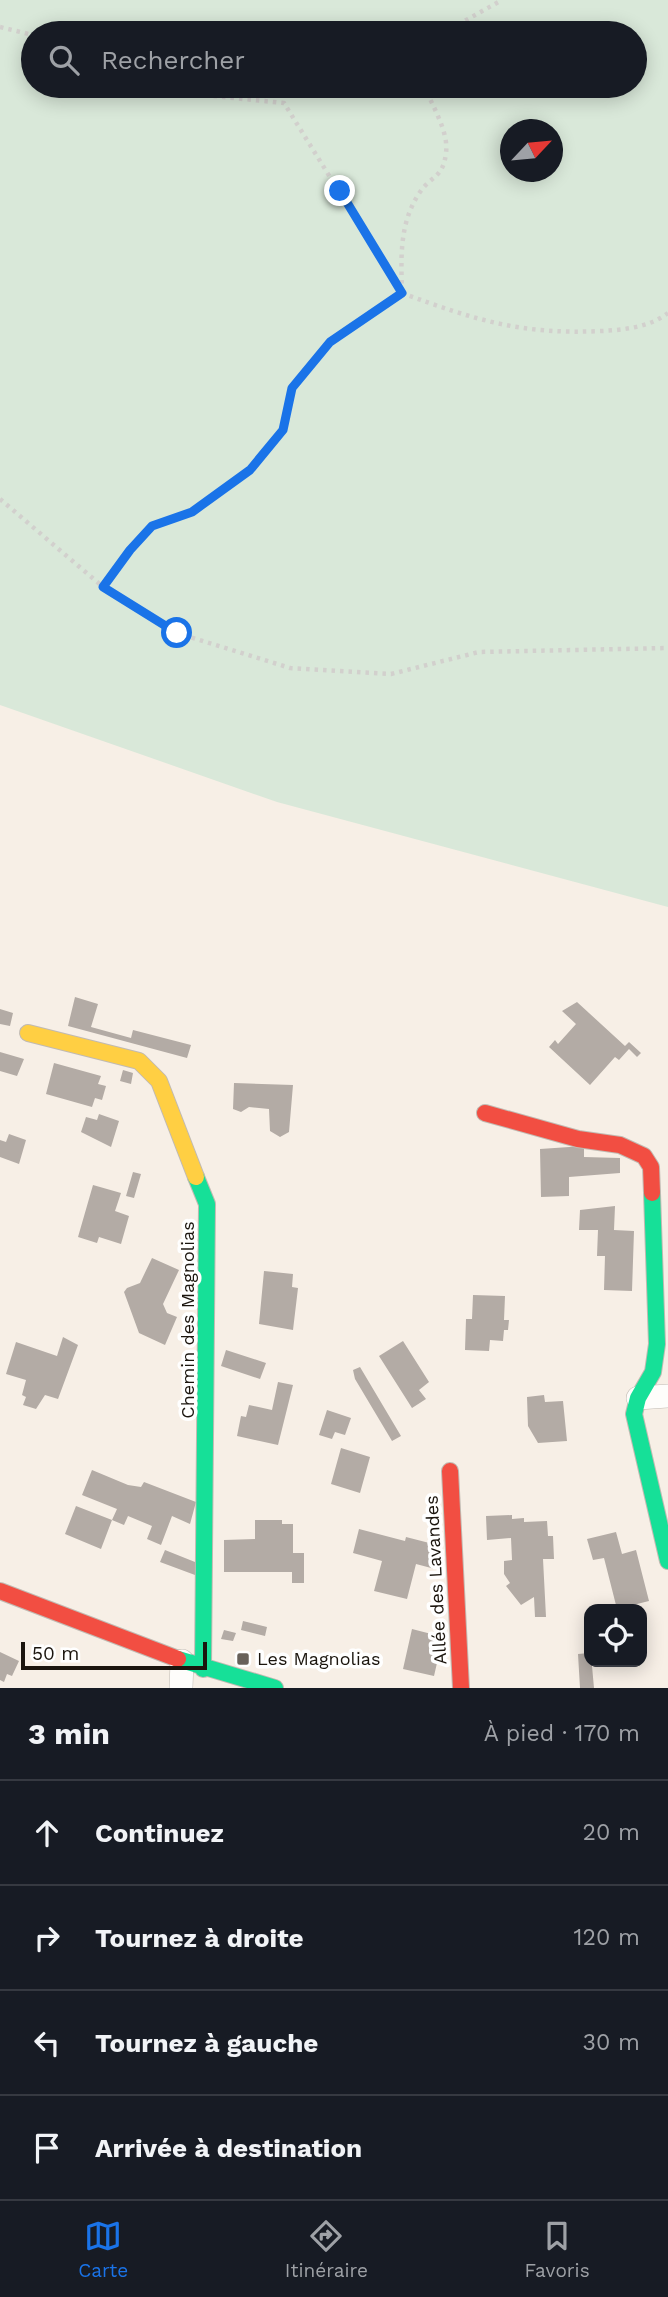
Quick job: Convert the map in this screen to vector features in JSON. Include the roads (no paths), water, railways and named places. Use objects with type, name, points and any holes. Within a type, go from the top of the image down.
[{"type":"street","name":"Chemin des Magnolias","points":[[28,1033],[139,1061],[150,1069],[159,1081],[207,1204],[192,1665]]},
{"type":"street","points":[[485,1113],[627,1148],[644,1156],[651,1167],[657,1344],[653,1371],[638,1398],[634,1414],[668,1561]]},
{"type":"street","points":[[638,1398],[668,1396]]},
{"type":"street","name":"Allée des Lavandes","points":[[450,1471],[461,1688]]},
{"type":"street","points":[[0,1591],[192,1665],[275,1688]]},
{"type":"street","points":[[181,1688],[192,1665]]},
{"type":"place","name":"Les Magnolias","points":[[243,1659]]}]
